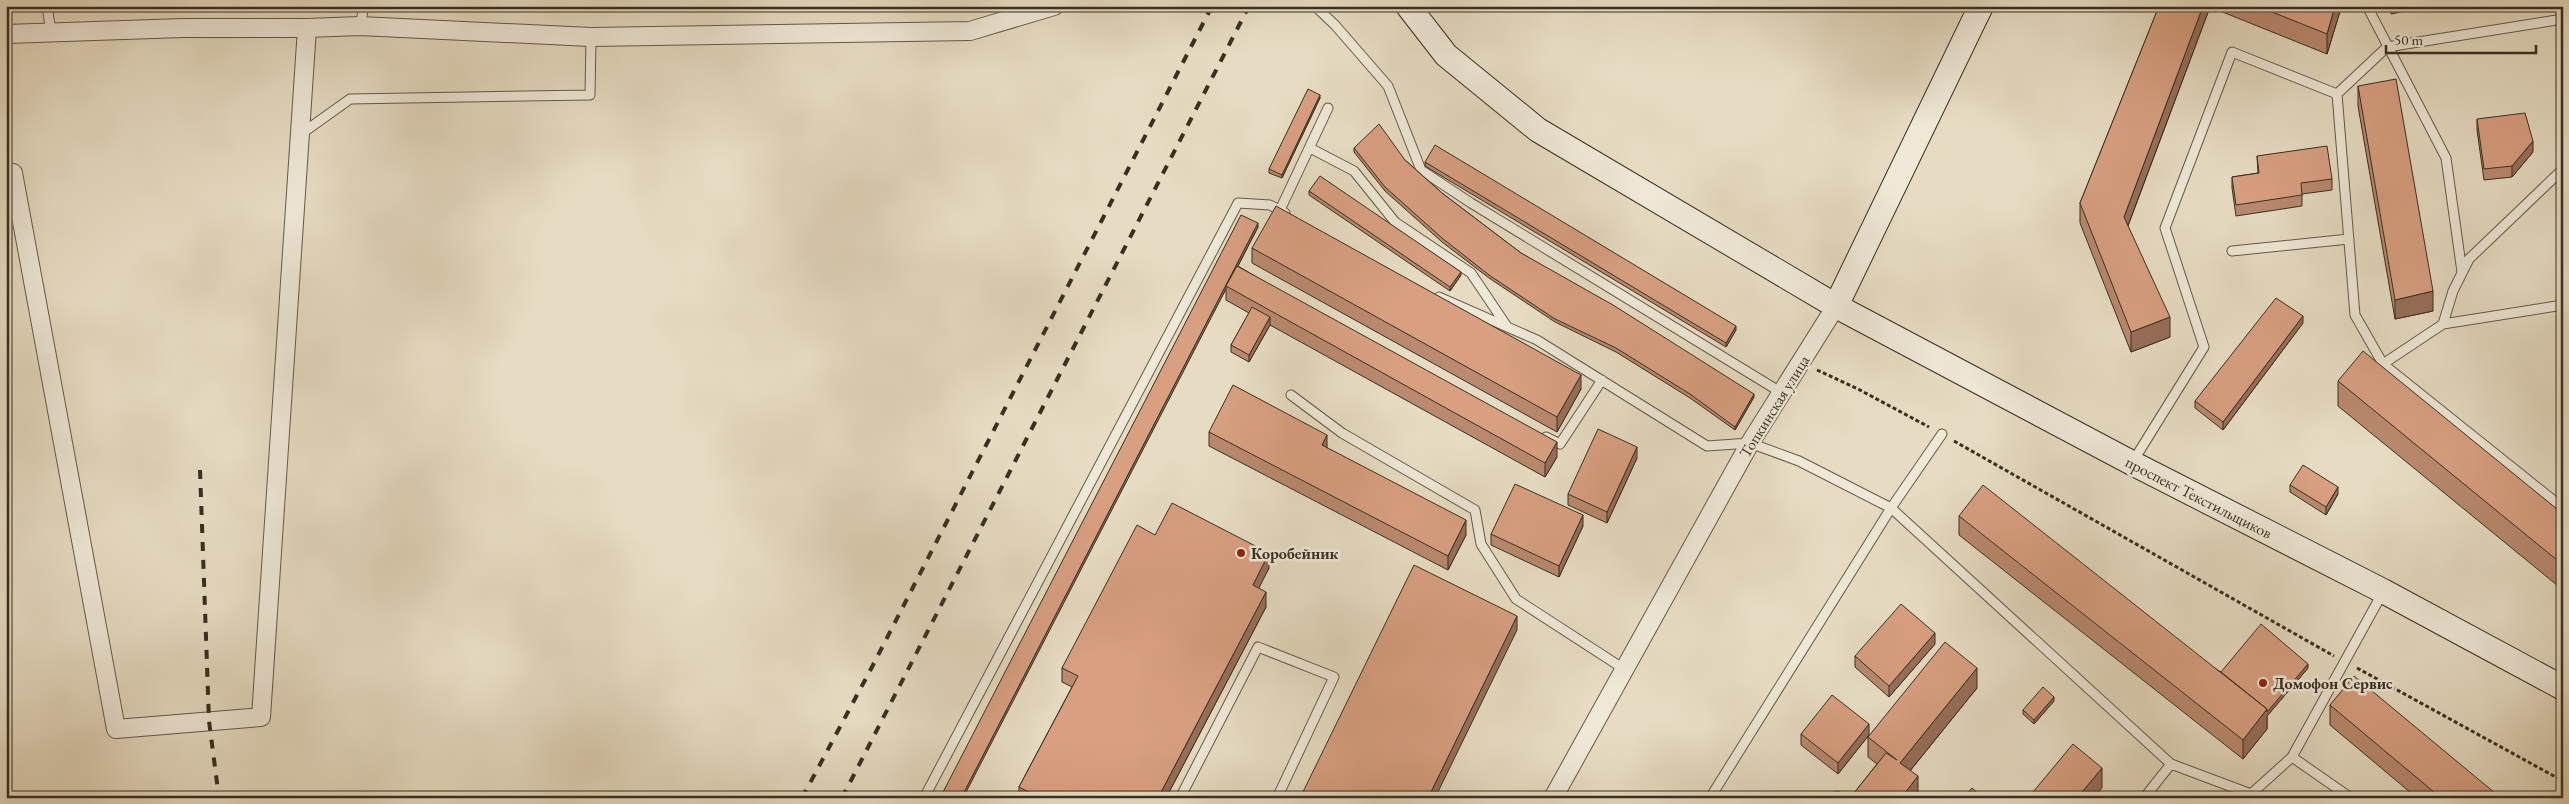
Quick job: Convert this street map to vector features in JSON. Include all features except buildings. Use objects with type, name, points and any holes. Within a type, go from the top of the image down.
[{"type":"street","points":[[6,34],[184,28],[360,26],[591,37],[970,30],[1054,6]]},
{"type":"street","name":"проспект Текстильщиков","points":[[1408,6],[1446,54],[1538,130],[1836,306],[2132,463],[2384,591],[2563,688]]},
{"type":"street","name":"Топкинская улица","points":[[1553,798],[1750,443],[1802,363],[1836,306],[1981,6]]},
{"type":"street","points":[[13,174],[116,729],[261,717],[307,28]]},
{"type":"lane","points":[[47,6],[51,32]]},
{"type":"lane","points":[[360,26],[364,6]]},
{"type":"lane","points":[[1315,6],[1335,25],[1388,86],[1421,170],[1487,213],[1782,393]]},
{"type":"lane","points":[[2367,6],[2446,158],[2462,272]]},
{"type":"lane","points":[[2337,94],[2387,47],[2563,18]]},
{"type":"lane","points":[[300,135],[350,99],[590,96],[591,37]]},
{"type":"lane","points":[[2132,463],[2204,347],[2165,228],[2232,52],[2337,94]]},
{"type":"lane","points":[[2337,94],[2355,315],[2383,364],[2563,508]]},
{"type":"lane","points":[[1280,210],[1328,108]]},
{"type":"lane","points":[[1310,148],[1354,171],[1395,222],[1471,274],[1507,327]]},
{"type":"lane","points":[[2443,324],[2453,291],[2469,259],[2563,169]]},
{"type":"lane","points":[[924,798],[1238,203],[1270,205],[1297,219]]},
{"type":"lane","points":[[2232,251],[2349,239]]},
{"type":"lane","points":[[1430,292],[1537,340],[1707,446],[1750,443],[1799,461],[1891,508],[2171,764],[2251,794],[2292,757],[2343,661],[2384,591]]},
{"type":"lane","points":[[2383,364],[2443,324],[2563,305]]},
{"type":"lane","points":[[1535,431],[1560,444],[1602,380]]},
{"type":"lane","points":[[1291,395],[1342,433],[1475,510],[1481,544],[1516,599],[1624,669]]},
{"type":"lane","points":[[1710,798],[1891,508],[1942,434]]},
{"type":"lane","points":[[1180,798],[1258,647],[1334,677],[1277,798]]},
{"type":"lane","points":[[2292,757],[2350,798]]},
{"type":"lane","points":[[2144,798],[2171,764]]},
{"type":"path","points":[[1802,363],[1858,389],[1942,434],[2343,661],[2563,781]]},
{"type":"railway","points":[[802,798],[872,667],[1212,6]]},
{"type":"railway","points":[[842,798],[1249,6]]},
{"type":"railway","points":[[200,470],[209,721],[219,798]]},
{"type":"place","name":"Коробейник","points":[[1241,553]]},
{"type":"place","name":"Домофон Сервис","points":[[2263,683]]}]
